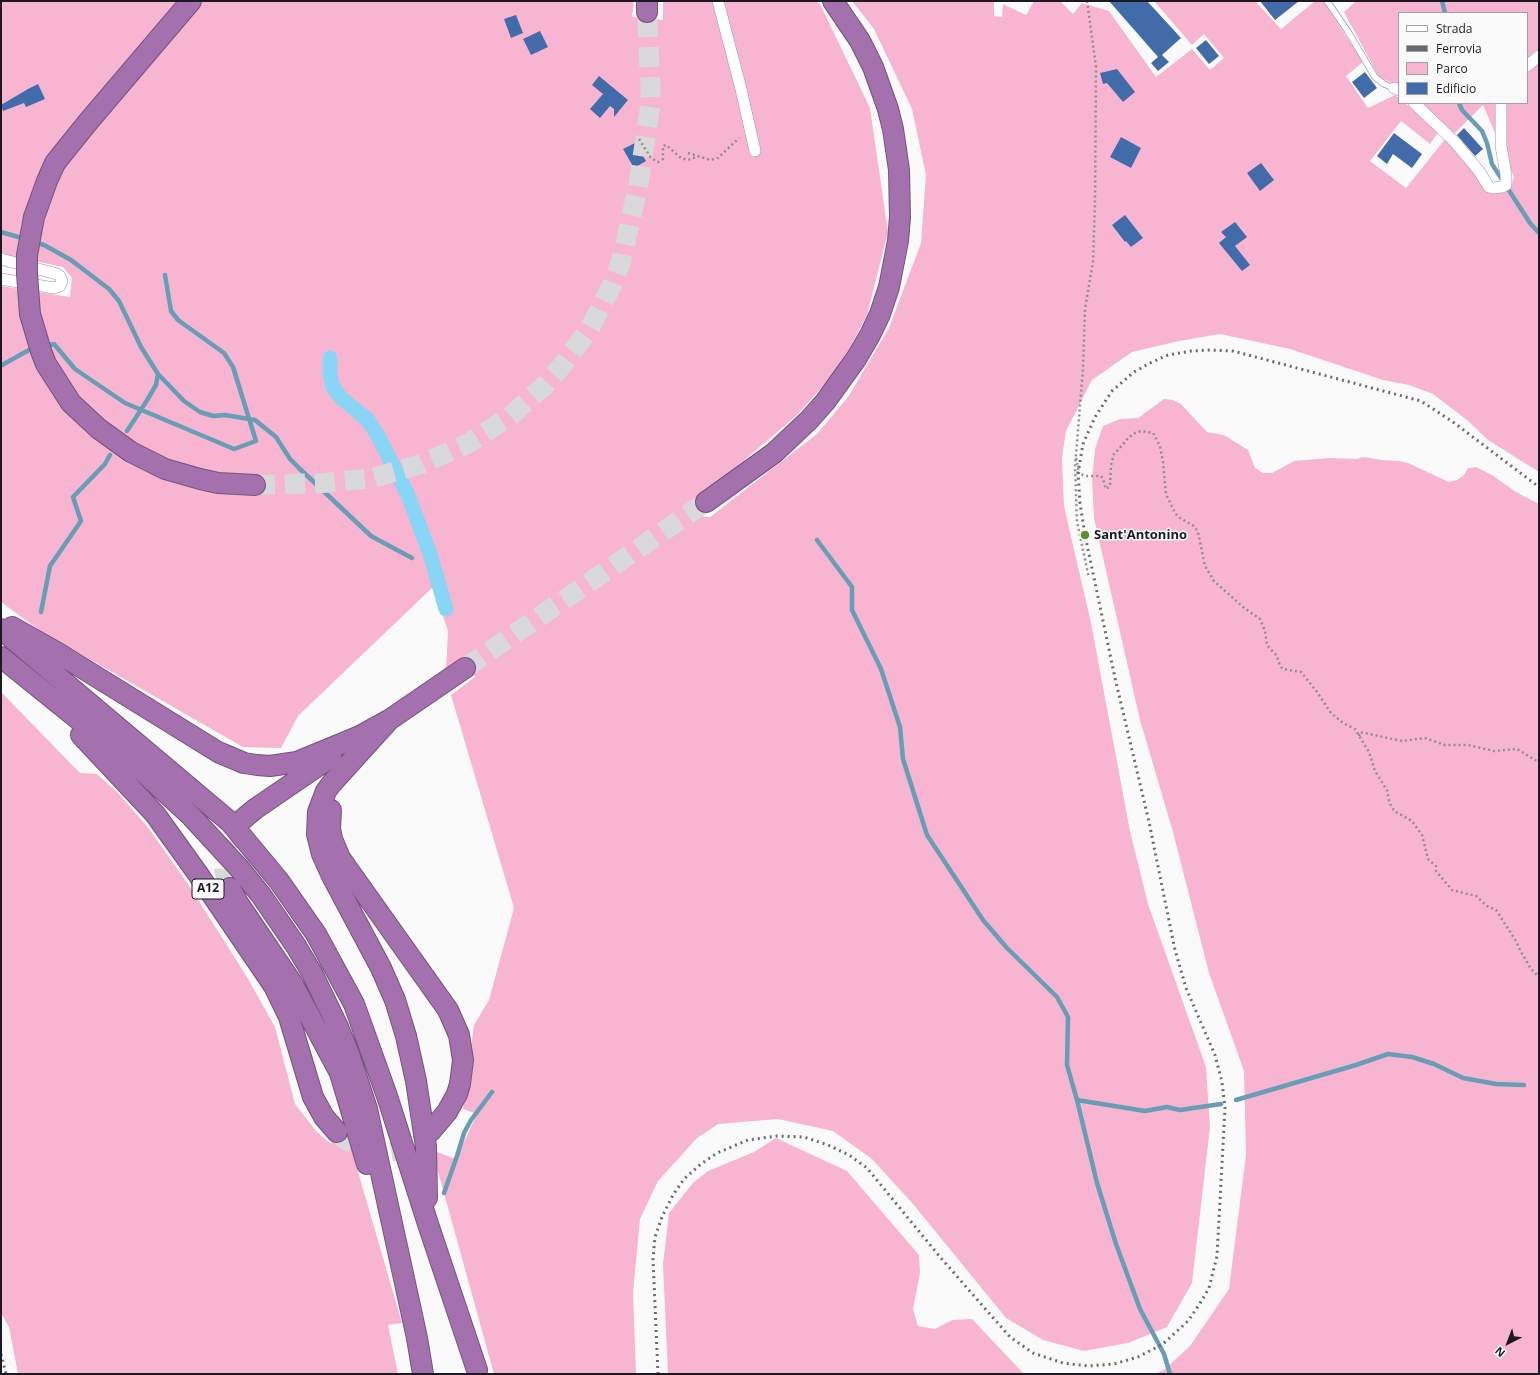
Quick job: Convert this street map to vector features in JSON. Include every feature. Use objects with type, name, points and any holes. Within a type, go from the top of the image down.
[{"type":"highway","points":[[191,1],[88,122],[56,163],[47,180],[36,211],[30,236],[28,255],[28,294],[35,333],[46,364],[71,403],[99,430],[131,452],[166,469],[218,483],[255,485]]},
{"type":"highway","points":[[706,502],[774,453],[809,420],[825,402],[840,383],[870,335],[880,314],[889,287],[898,241],[900,218],[899,170],[894,136],[888,109],[873,67],[860,41],[833,1]]},
{"type":"highway","points":[[1,621],[58,652],[218,752],[244,763],[270,766],[296,762],[360,736],[389,720],[465,668]]},
{"type":"highway","points":[[1,630],[230,822],[279,881],[316,934],[354,1004],[401,1138],[477,1370]]},
{"type":"highway","points":[[1,656],[140,770],[191,816],[239,868],[266,901],[312,973],[329,1007],[349,1054],[367,1109],[417,1338],[423,1374]]},
{"type":"highway","name":"A12","points":[[28,678],[155,814],[198,874],[274,986],[289,1017],[300,1048],[313,1097],[324,1117],[337,1132]]},
{"type":"highway","points":[[389,720],[332,783],[324,796],[318,812],[317,834],[322,854],[332,876],[381,968],[395,1000],[406,1036],[416,1082],[426,1147],[428,1224]]},
{"type":"highway","points":[[243,819],[255,809],[360,736]]},
{"type":"highway","points":[[350,762],[334,796],[331,807],[330,829],[335,849],[345,866],[448,1010],[459,1035],[463,1060],[460,1084],[449,1108],[431,1130]]},
{"type":"highway","points":[[230,888],[238,903],[292,983],[340,1073],[409,1306]]},
{"type":"street","points":[[718,1],[755,151]]},
{"type":"street","points":[[1528,65],[1539,56]]},
{"type":"street","points":[[1415,104],[1454,141],[1479,171],[1489,187],[1493,188],[1506,185],[1506,175],[1501,146],[1501,104]]},
{"type":"street","points":[[1,259],[57,274],[60,276],[62,282],[60,286],[54,288],[1,279]]},
{"type":"lane","points":[[1326,1],[1347,30],[1375,77],[1384,84],[1397,89]]},
{"type":"path","points":[[1087,1],[1096,67],[1095,202],[1093,262],[1085,308],[1083,369],[1076,458],[1077,522],[1089,578]]},
{"type":"path","points":[[688,153],[710,160],[718,158],[737,141],[749,125]]},
{"type":"path","points":[[639,139],[651,158],[658,162],[663,159],[663,146],[666,145],[681,158],[688,160],[699,156]]},
{"type":"path","points":[[1076,458],[1078,473],[1089,477],[1101,476],[1106,489],[1110,486],[1111,465],[1114,454],[1128,437],[1141,431],[1154,433],[1160,446],[1166,494],[1175,513],[1180,518],[1194,526],[1198,532],[1205,566],[1214,581],[1243,607],[1260,619],[1265,631],[1267,645],[1277,656],[1280,666],[1283,669],[1301,672],[1318,692],[1331,713],[1343,723],[1355,730],[1369,752],[1375,771],[1388,792],[1388,798],[1392,808],[1412,821],[1422,835],[1428,859],[1436,866],[1436,871],[1452,890],[1476,896],[1487,906],[1496,910],[1516,941],[1531,969],[1539,977]]},
{"type":"path","points":[[1359,736],[1360,732],[1402,741],[1426,738],[1445,745],[1468,745],[1494,751],[1517,748],[1539,761]]},
{"type":"green space","points":[[1,1],[634,1],[632,17],[663,20],[663,1],[816,1],[820,4],[870,108],[888,232],[867,315],[839,368],[797,415],[705,494],[691,500],[691,509],[697,516],[710,517],[817,434],[848,397],[889,328],[921,243],[926,175],[912,109],[874,29],[852,1],[994,1],[994,16],[1002,17],[1003,4],[1026,15],[1034,1],[1060,1],[1073,14],[1082,3],[1109,11],[1156,77],[1192,49],[1210,70],[1224,58],[1204,34],[1192,45],[1154,1],[1255,1],[1281,29],[1315,1],[1323,1],[1363,62],[1346,76],[1368,108],[1395,95],[1398,97],[1398,104],[1406,104],[1439,131],[1430,144],[1401,121],[1370,161],[1406,188],[1446,138],[1492,193],[1509,190],[1514,177],[1483,105],[1452,136],[1420,104],[1528,104],[1528,12],[1398,12],[1398,86],[1379,77],[1344,12],[1356,1],[1539,1],[1539,472],[1488,440],[1467,420],[1433,394],[1409,385],[1383,380],[1290,349],[1220,334],[1179,341],[1132,352],[1092,380],[1066,431],[1062,457],[1064,506],[1091,623],[1130,831],[1148,904],[1206,1067],[1210,1127],[1192,1283],[1167,1327],[1128,1343],[1084,1351],[1043,1340],[1006,1318],[913,1204],[872,1159],[833,1131],[778,1119],[718,1124],[697,1138],[658,1181],[640,1219],[633,1293],[636,1374],[494,1374],[432,1150],[456,1159],[477,1114],[463,1109],[474,1025],[489,1000],[514,908],[451,695],[475,677],[462,658],[446,670],[448,631],[433,587],[298,716],[281,748],[243,747],[42,632],[1,602],[1,286],[70,297],[72,278],[63,267],[10,256],[1,252]]},
{"type":"green space","points":[[1164,399],[1173,400],[1181,404],[1207,432],[1224,435],[1248,450],[1255,468],[1263,473],[1272,473],[1294,461],[1329,458],[1356,459],[1364,457],[1408,463],[1449,482],[1457,480],[1464,475],[1468,468],[1476,467],[1492,475],[1516,492],[1539,504],[1539,1374],[1155,1374],[1165,1369],[1190,1346],[1229,1289],[1246,1155],[1244,1071],[1209,973],[1173,832],[1140,720],[1094,518],[1092,479],[1095,449],[1103,426],[1120,419],[1138,418]]},
{"type":"green space","points":[[1,692],[80,773],[97,774],[117,792],[147,826],[188,884],[247,977],[275,1027],[295,1104],[316,1131],[331,1144],[345,1127],[402,1323],[388,1325],[398,1374],[18,1374],[9,1327],[1,1313]]},
{"type":"green space","points":[[776,1138],[847,1171],[919,1255],[920,1273],[913,1309],[918,1326],[935,1329],[952,1320],[972,1319],[1024,1374],[668,1374],[663,1264],[669,1213],[693,1183],[708,1171],[754,1152]]},
{"type":"building","points":[[1109,1],[1147,1],[1181,38],[1162,55],[1169,62],[1158,71],[1151,63],[1158,57]]},
{"type":"building","points":[[1260,1],[1299,1],[1275,20]]},
{"type":"building","points":[[516,15],[523,33],[511,38],[504,19]]},
{"type":"building","points":[[540,31],[548,47],[531,55],[523,39]]},
{"type":"building","points":[[1206,40],[1219,56],[1209,64],[1196,48]]},
{"type":"building","points":[[1117,69],[1135,92],[1123,102],[1107,83],[1103,84],[1100,73]]},
{"type":"building","points":[[1365,72],[1377,88],[1364,98],[1352,82]]},
{"type":"building","points":[[599,76],[628,100],[614,117],[614,109],[610,106],[600,118],[590,109],[603,94],[592,85]]},
{"type":"building","points":[[38,84],[45,99],[26,107],[24,103],[3,111],[1,105]]},
{"type":"building","points":[[1464,128],[1483,149],[1475,156],[1457,135]]},
{"type":"building","points":[[1394,133],[1422,154],[1412,168],[1393,154],[1387,164],[1377,156]]},
{"type":"building","points":[[1121,137],[1141,148],[1131,168],[1110,157]]},
{"type":"building","points":[[635,143],[646,161],[634,168],[623,149]]},
{"type":"building","points":[[1261,163],[1274,180],[1260,191],[1247,173]]},
{"type":"building","points":[[1125,215],[1143,238],[1131,247],[1126,241],[1125,242],[1112,225]]},
{"type":"building","points":[[1235,222],[1247,237],[1235,246],[1250,265],[1242,271],[1219,243],[1226,237],[1221,232]]},
{"type":"waterway","points":[[1442,1],[1445,12]]},
{"type":"waterway","points":[[1459,104],[1462,110],[1482,131],[1487,143],[1492,164],[1530,223],[1539,233]]},
{"type":"waterway","points":[[1,232],[25,239]]},
{"type":"waterway","points":[[34,242],[44,245],[71,260],[109,289],[119,301],[141,347],[158,374],[184,401],[200,412],[213,416],[225,415],[255,420],[276,437],[290,459],[371,536],[412,558]]},
{"type":"waterway","points":[[45,346],[54,344],[75,369],[125,403],[234,449],[256,441],[233,367],[224,353],[178,320],[171,311],[165,275]]},
{"type":"waterway","points":[[2,365],[29,350],[36,348]]},
{"type":"waterway","points":[[330,358],[330,375],[333,387],[341,398],[367,419],[377,434],[408,495],[430,554],[446,609]]},
{"type":"waterway","points":[[127,431],[156,385],[158,374]]},
{"type":"waterway","points":[[41,612],[50,566],[81,521],[73,497],[105,464],[110,455]]},
{"type":"waterway","points":[[817,540],[852,587],[852,610],[881,669],[900,727],[903,759],[927,835],[983,920],[1007,948],[1057,997],[1068,1017],[1067,1065],[1097,1183],[1116,1244],[1140,1309],[1164,1354],[1170,1374]]},
{"type":"waterway","points":[[1236,1100],[1356,1065],[1388,1054],[1412,1057],[1434,1064],[1463,1078],[1496,1084],[1524,1085]]},
{"type":"waterway","points":[[444,1193],[464,1133],[471,1120],[492,1092]]},
{"type":"waterway","points":[[1077,1100],[1145,1111],[1167,1107],[1180,1110],[1221,1104]]},
{"type":"tunnel","points":[[255,485],[324,483],[373,478],[421,464],[467,444],[509,417],[545,385],[561,367],[590,328],[612,285],[621,262],[638,187],[651,101],[647,12]]},
{"type":"tunnel","points":[[465,668],[706,502]]},
{"type":"tunnel","points":[[230,888],[224,870],[225,851],[231,833],[243,819]]},
{"type":"tunnel","points":[[337,1132],[344,1139],[363,1149],[384,1153],[405,1149],[431,1131]]},
{"type":"railway","points":[[658,1374],[653,1259],[655,1237],[662,1217],[673,1195],[684,1179],[701,1164],[717,1153],[748,1140],[777,1136],[804,1137],[828,1145],[849,1155],[867,1168],[940,1257],[1010,1337],[1033,1353],[1063,1363],[1088,1366],[1114,1364],[1138,1357],[1163,1344],[1188,1321],[1209,1288],[1217,1256],[1225,1108],[1222,1082],[1215,1055],[1186,988],[1175,950],[1149,822],[1115,678],[1085,535],[1080,503],[1078,473],[1083,444],[1095,417],[1112,391],[1134,372],[1168,355],[1191,351],[1233,351],[1421,401],[1453,422],[1539,487]]},
{"type":"railway","points":[[1,1354],[6,1374]]},
{"type":"place","name":"Sant'Antonino","points":[[1085,535]]}]
